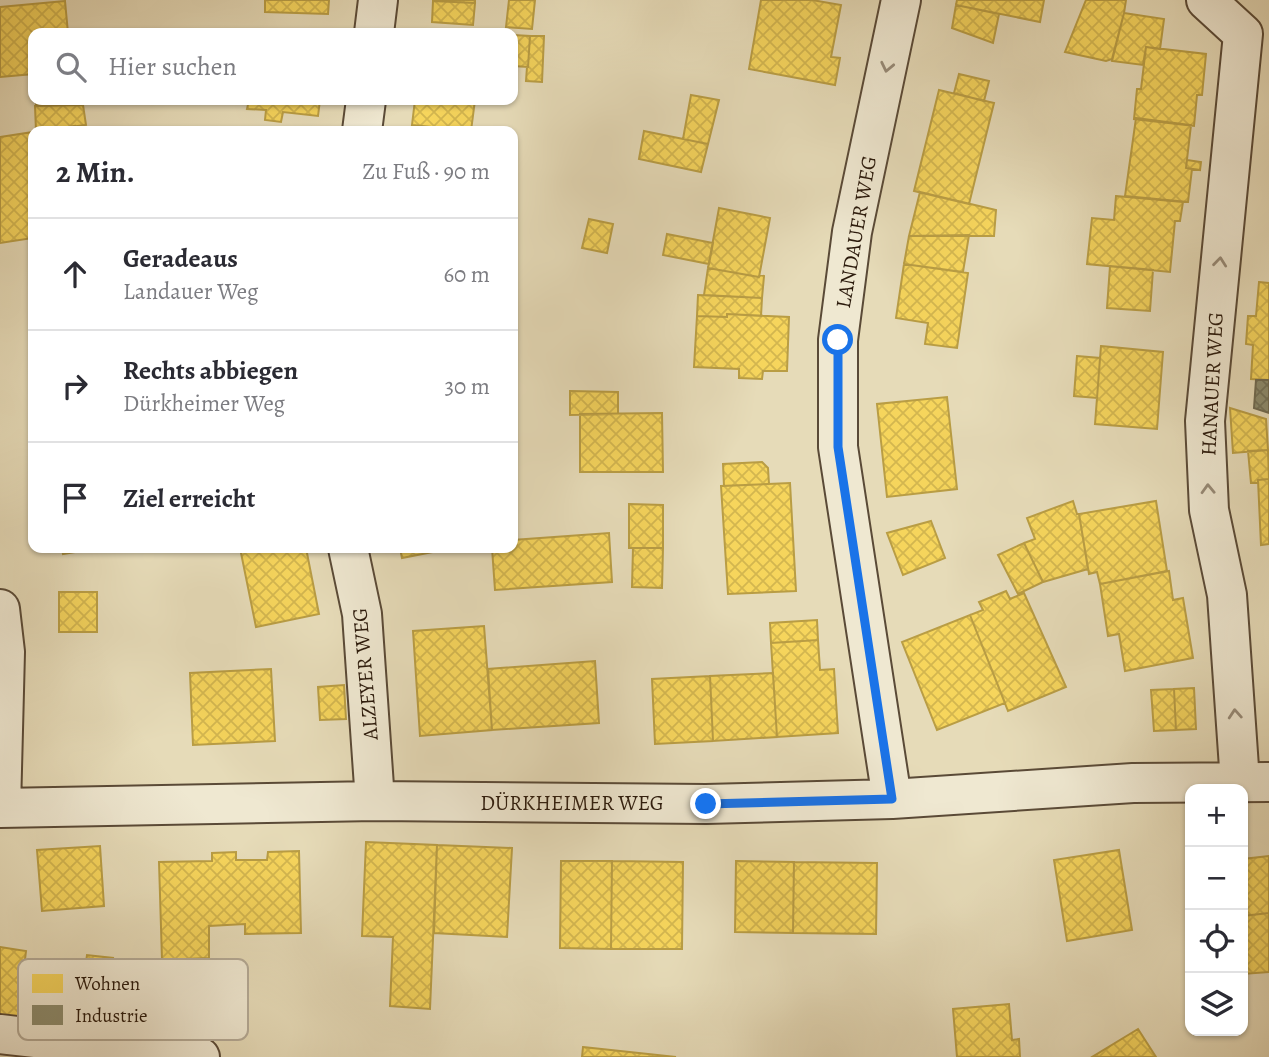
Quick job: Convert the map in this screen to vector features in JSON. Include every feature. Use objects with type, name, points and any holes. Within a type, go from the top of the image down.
[{"type":"street","points":[[375,28],[378,0]]},
{"type":"street","name":"LANDAUER WEG","points":[[892,799],[838,447],[838,340],[852,232],[901,0]]},
{"type":"street","name":"HANAUER WEG","points":[[1206,0],[1243,34],[1205,421],[1209,510],[1227,595],[1254,782]]},
{"type":"street","points":[[363,126],[365,105]]},
{"type":"street","name":"ALZEYER WEG","points":[[349,553],[362,614],[375,802]]},
{"type":"street","points":[[0,609],[5,652],[1,808]]},
{"type":"street","name":"DÜRKHEIMER WEG","points":[[1,808],[375,802],[706,804],[892,799],[1133,783],[1254,782]]},
{"type":"street","points":[[0,1034],[18,1036]]},
{"type":"street","points":[[52,1040],[200,1057]]},
{"type":"building: Wohnen","points":[[265,0],[329,0],[328,14],[265,12]]},
{"type":"building: Wohnen","points":[[475,0],[475,3],[433,1]]},
{"type":"building: Wohnen","points":[[509,0],[535,0],[532,29],[506,27]]},
{"type":"building: Wohnen","points":[[761,0],[812,0],[841,5],[831,57],[840,58],[835,85],[749,69]]},
{"type":"building: Wohnen","points":[[957,0],[1044,0],[1040,22],[956,5]]},
{"type":"building: Wohnen","points":[[1086,0],[1126,0],[1112,59],[1106,61],[1065,52]]},
{"type":"building: Wohnen","points":[[65,1],[68,28],[28,28],[28,74],[0,77],[0,7]]},
{"type":"building: Wohnen","points":[[433,1],[475,3],[473,25],[432,22]]},
{"type":"building: Wohnen","points":[[956,5],[999,14],[993,43],[952,28]]},
{"type":"building: Wohnen","points":[[1124,13],[1164,19],[1160,49],[1146,47],[1143,65],[1112,61]]},
{"type":"building: Wohnen","points":[[518,35],[530,36],[528,67],[518,66]]},
{"type":"building: Wohnen","points":[[530,36],[544,36],[542,82],[526,81]]},
{"type":"building: Wohnen","points":[[1146,47],[1206,54],[1202,95],[1197,95],[1194,126],[1134,119]]},
{"type":"building: Wohnen","points":[[959,74],[989,81],[984,101],[954,93]]},
{"type":"building: Wohnen","points":[[939,90],[994,103],[969,204],[914,191]]},
{"type":"building: Wohnen","points":[[691,95],[719,100],[708,144],[683,139]]},
{"type":"building: Wohnen","points":[[83,105],[86,125],[36,126],[35,106]]},
{"type":"building: Wohnen","points":[[248,105],[319,105],[318,116],[283,112],[281,122],[265,120],[266,110],[247,109]]},
{"type":"building: Wohnen","points":[[414,105],[474,105],[472,126],[412,125]]},
{"type":"building: Wohnen","points":[[1136,118],[1191,125],[1186,168],[1192,169],[1188,202],[1125,196]]},
{"type":"building: Wohnen","points":[[644,131],[708,144],[701,172],[639,159]]},
{"type":"building: Wohnen","points":[[28,133],[28,239],[0,243],[0,137]]},
{"type":"building: Wohnen","points":[[1187,160],[1201,162],[1200,170],[1186,168]]},
{"type":"building: Wohnen","points":[[920,192],[996,210],[994,236],[909,236]]},
{"type":"building: Wohnen","points":[[1116,196],[1183,202],[1180,221],[1175,221],[1170,272],[1087,264],[1092,218],[1114,220]]},
{"type":"building: Wohnen","points":[[719,208],[770,218],[759,277],[708,268]]},
{"type":"building: Wohnen","points":[[589,219],[613,224],[607,253],[582,248]]},
{"type":"building: Wohnen","points":[[667,234],[713,243],[709,264],[663,255]]},
{"type":"building: Wohnen","points":[[969,235],[963,272],[904,264],[909,236]]},
{"type":"building: Wohnen","points":[[904,264],[968,273],[957,348],[925,344],[928,323],[896,318]]},
{"type":"building: Wohnen","points":[[1110,266],[1153,270],[1150,311],[1107,308]]},
{"type":"building: Wohnen","points":[[708,268],[764,276],[762,298],[704,295]]},
{"type":"building: Wohnen","points":[[1259,282],[1269,283],[1269,380],[1251,379],[1253,345],[1246,344],[1248,316],[1256,316]]},
{"type":"building: Wohnen","points":[[698,295],[762,298],[761,316],[697,316]]},
{"type":"building: Wohnen","points":[[727,314],[789,317],[787,371],[763,371],[762,379],[739,378],[739,369],[694,367],[697,316],[727,317]]},
{"type":"building: Wohnen","points":[[1101,346],[1163,352],[1157,429],[1095,424]]},
{"type":"building: Wohnen","points":[[1077,356],[1100,358],[1097,398],[1074,396]]},
{"type":"building: Wohnen","points":[[570,391],[618,392],[618,414],[570,415]]},
{"type":"building: Wohnen","points":[[947,397],[957,489],[887,497],[877,404]]},
{"type":"building: Wohnen","points":[[1230,408],[1266,419],[1268,450],[1233,453]]},
{"type":"building: Wohnen","points":[[662,413],[663,472],[580,472],[580,414]]},
{"type":"building: Wohnen","points":[[1268,450],[1269,479],[1251,483],[1248,451]]},
{"type":"building: Wohnen","points":[[762,462],[768,468],[769,484],[724,486],[723,464]]},
{"type":"building: Wohnen","points":[[1269,479],[1269,544],[1261,545],[1258,480]]},
{"type":"building: Wohnen","points":[[790,483],[796,591],[728,594],[721,486]]},
{"type":"building: Wohnen","points":[[1073,501],[1079,514],[1088,569],[1043,582],[1024,543],[1035,539],[1027,518]]},
{"type":"building: Wohnen","points":[[1156,501],[1167,571],[1100,584],[1097,572],[1089,574],[1079,514]]},
{"type":"building: Wohnen","points":[[629,504],[663,505],[663,548],[629,548]]},
{"type":"building: Wohnen","points":[[931,521],[945,558],[903,575],[887,533]]},
{"type":"building: Wohnen","points":[[609,533],[612,582],[495,590],[492,553],[518,553],[518,540]]},
{"type":"building: Wohnen","points":[[1024,543],[1043,582],[1018,594],[998,555]]},
{"type":"building: Wohnen","points":[[633,548],[663,548],[662,588],[632,587]]},
{"type":"building: Wohnen","points":[[241,553],[307,553],[319,614],[256,627]]},
{"type":"building: Wohnen","points":[[401,553],[428,553],[402,558]]},
{"type":"building: Wohnen","points":[[1169,571],[1173,600],[1183,598],[1193,658],[1125,671],[1119,634],[1108,636],[1100,584]]},
{"type":"building: Wohnen","points":[[1006,591],[1010,599],[1024,593],[1066,687],[1008,711],[970,615],[983,610],[979,602]]},
{"type":"building: Wohnen","points":[[59,592],[97,592],[97,632],[59,632]]},
{"type":"building: Wohnen","points":[[970,615],[1005,703],[937,730],[902,642]]},
{"type":"building: Wohnen","points":[[817,620],[818,640],[771,643],[770,623]]},
{"type":"building: Wohnen","points":[[484,626],[492,730],[420,736],[413,631]]},
{"type":"building: Wohnen","points":[[818,640],[820,670],[834,669],[838,733],[777,737],[771,643]]},
{"type":"building: Wohnen","points":[[595,661],[599,723],[492,730],[488,669]]},
{"type":"building: Wohnen","points":[[271,669],[275,741],[193,745],[190,673]]},
{"type":"building: Wohnen","points":[[773,673],[777,737],[713,741],[710,676]]},
{"type":"building: Wohnen","points":[[710,676],[713,741],[655,744],[652,679]]},
{"type":"building: Wohnen","points":[[344,685],[346,719],[320,720],[318,687]]},
{"type":"building: Wohnen","points":[[1194,688],[1196,729],[1176,730],[1174,689]]},
{"type":"building: Wohnen","points":[[1174,689],[1176,730],[1154,731],[1151,690]]},
{"type":"building: Wohnen","points":[[366,842],[437,845],[430,1009],[390,1006],[393,937],[362,936]]},
{"type":"building: Wohnen","points":[[437,845],[512,848],[507,937],[434,933]]},
{"type":"building: Wohnen","points":[[100,846],[104,906],[42,911],[37,850]]},
{"type":"building: Wohnen","points":[[1119,850],[1132,930],[1067,941],[1054,860]]},
{"type":"building: Wohnen","points":[[299,851],[301,933],[245,934],[245,924],[209,926],[209,958],[162,959],[159,862],[212,861],[212,853],[236,852],[236,860],[267,860],[268,852]]},
{"type":"building: Wohnen","points":[[1269,856],[1269,913],[1248,915],[1248,858]]},
{"type":"building: Wohnen","points":[[561,861],[612,861],[611,949],[560,948]]},
{"type":"building: Wohnen","points":[[612,861],[683,862],[682,949],[611,949]]},
{"type":"building: Wohnen","points":[[736,861],[794,862],[793,933],[735,932]]},
{"type":"building: Wohnen","points":[[794,862],[877,863],[876,934],[793,933]]},
{"type":"building: Wohnen","points":[[1269,913],[1269,972],[1248,974],[1248,915]]},
{"type":"building: Wohnen","points":[[0,947],[26,951],[25,959],[18,959],[18,1019],[0,1017]]},
{"type":"building: Wohnen","points":[[87,955],[113,959],[86,959]]},
{"type":"building: Wohnen","points":[[1009,1004],[1012,1040],[1019,1039],[1020,1057],[957,1057],[953,1009]]},
{"type":"building: Wohnen","points":[[1138,1029],[1156,1057],[1092,1057]]},
{"type":"building: Wohnen","points":[[583,1047],[676,1057],[582,1057]]},
{"type":"building: Industrie","points":[[1256,380],[1269,380],[1269,413],[1254,408]]},
{"type":"route","points":[[706,804],[892,799],[838,447],[838,340]]}]
